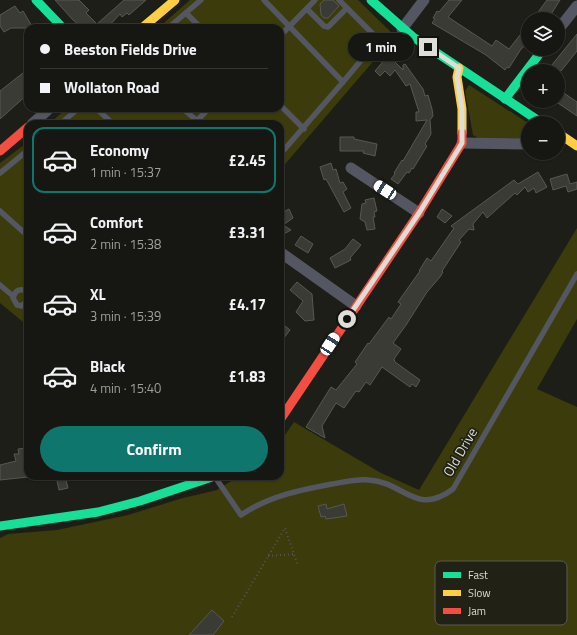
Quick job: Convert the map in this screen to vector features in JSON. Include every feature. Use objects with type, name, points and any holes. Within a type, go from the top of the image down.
[{"type":"street","points":[[36,0],[59,24]]},
{"type":"street","points":[[147,24],[175,0]]},
{"type":"street","points":[[371,0],[402,28],[531,116]]},
{"type":"street","points":[[402,28],[424,0]]},
{"type":"street","points":[[565,21],[577,6]]},
{"type":"street","points":[[505,99],[539,56]]},
{"type":"street","points":[[284,414],[419,213],[462,143],[462,109],[457,77],[459,68]]},
{"type":"street","points":[[36,120],[46,112]]},
{"type":"street","points":[[0,151],[24,130]]},
{"type":"street","points":[[565,138],[577,146]]},
{"type":"street","points":[[462,143],[521,144]]},
{"type":"street","points":[[351,168],[419,213]]},
{"type":"street","points":[[284,255],[356,306]]},
{"type":"street","points":[[0,526],[12,523],[65,518],[98,512],[140,501],[202,480]]},
{"type":"lane","points":[[173,24],[201,0]]},
{"type":"lane","points":[[264,0],[343,82]]},
{"type":"lane","points":[[284,32],[315,0]]},
{"type":"lane","points":[[284,150],[304,129],[378,40],[339,0]]},
{"type":"lane","points":[[307,9],[324,26],[328,27],[347,8]]},
{"type":"lane","points":[[186,13],[197,24]]},
{"type":"lane","points":[[284,109],[304,129]]},
{"type":"lane","points":[[65,120],[74,112]]},
{"type":"lane","points":[[100,112],[109,120]]},
{"type":"lane","points":[[186,112],[194,120]]},
{"type":"lane","points":[[199,120],[206,112]]},
{"type":"lane","points":[[0,173],[24,153]]},
{"type":"lane","points":[[0,211],[24,232]]},
{"type":"lane","name":"Old Drive","points":[[217,480],[241,515],[255,506],[282,495],[348,482],[367,480],[380,481],[418,500],[428,500],[449,492],[455,485],[577,274]]},
{"type":"lane","points":[[0,285],[13,296],[13,300],[17,305],[24,304]]},
{"type":"lane","points":[[13,296],[15,292],[20,290],[24,292]]},
{"type":"path","points":[[232,617],[285,528],[298,566]]},
{"type":"path","points":[[268,556],[294,554]]},
{"type":"shaded area","points":[[190,0],[358,0],[395,36],[284,165],[284,120],[54,120],[62,112],[284,112],[284,24],[163,24]]},
{"type":"shaded area","points":[[469,85],[521,118],[521,139],[478,138],[473,135],[465,91]]},
{"type":"shaded area","points":[[24,145],[24,323],[0,303],[0,163]]},
{"type":"shaded area","points":[[577,228],[577,319],[537,389],[577,407],[577,635],[0,635],[0,538],[8,534],[57,530],[128,515],[183,498],[217,490],[233,480],[284,480],[284,436],[294,422],[381,473],[419,490]]},
{"type":"building","points":[[55,0],[79,0],[89,10],[86,13],[97,24],[78,24]]},
{"type":"building","points":[[124,0],[146,0],[129,15],[127,13],[122,17],[120,14],[111,24],[97,24]]},
{"type":"building","points":[[324,0],[333,0],[339,6],[328,18],[324,18],[321,15],[320,4]]},
{"type":"building","points":[[449,0],[462,0],[448,17],[492,46],[496,40],[509,49],[521,34],[521,49],[509,68],[507,67],[505,70],[486,55],[432,23],[435,19],[433,18],[437,11],[439,12]]},
{"type":"building","points":[[547,0],[560,0],[552,12],[538,12]]},
{"type":"building","points":[[15,6],[20,13],[23,11],[31,24],[24,24],[24,28],[11,28],[4,32],[0,26],[0,15]]},
{"type":"building","points":[[577,34],[577,51],[565,66],[565,64],[553,64],[559,56],[565,56],[565,49]]},
{"type":"building","points":[[386,58],[388,60],[391,58],[403,70],[403,65],[405,64],[423,89],[425,96],[428,95],[433,116],[430,120],[431,134],[425,144],[427,146],[413,169],[412,168],[409,173],[407,172],[398,184],[391,179],[427,120],[416,121],[416,112],[419,112],[410,84],[406,86],[395,70],[390,76],[385,71],[380,76],[375,71]]},
{"type":"building","points":[[24,72],[24,98],[0,119],[0,91]]},
{"type":"building","points":[[565,94],[577,102],[577,116],[565,108]]},
{"type":"building","points":[[340,137],[354,137],[354,139],[377,144],[375,156],[363,153],[364,151],[340,151]]},
{"type":"building","points":[[331,163],[333,170],[336,169],[340,183],[343,182],[347,189],[343,192],[351,208],[344,212],[326,179],[324,180],[320,167]]},
{"type":"building","points":[[538,172],[547,187],[536,193],[534,188],[528,192],[525,187],[517,195],[515,193],[487,218],[483,212],[473,224],[474,230],[469,229],[459,240],[461,242],[442,271],[443,272],[440,277],[427,292],[393,343],[401,349],[394,359],[395,362],[420,380],[416,387],[412,384],[410,387],[382,367],[370,385],[366,382],[359,392],[356,391],[344,408],[336,403],[322,426],[325,438],[306,427],[331,387],[336,390],[357,364],[355,362],[368,343],[369,344],[389,317],[391,319],[401,304],[398,302],[420,271],[427,258],[431,261],[454,228],[451,226],[514,180],[518,184]]},
{"type":"building","points":[[567,174],[570,184],[577,182],[577,189],[568,192],[566,186],[553,190],[550,179]]},
{"type":"building","points":[[374,198],[377,211],[374,212],[375,217],[373,217],[375,229],[367,230],[365,222],[360,219],[362,204],[366,203],[365,200]]},
{"type":"building","points":[[289,209],[293,218],[284,224],[284,212]]},
{"type":"building","points":[[442,209],[452,216],[445,223],[437,217]]},
{"type":"building","points":[[284,226],[291,230],[284,234]]},
{"type":"building","points":[[301,236],[313,244],[308,253],[295,245]]},
{"type":"building","points":[[353,239],[361,245],[350,258],[351,260],[335,268],[330,258],[345,249]]},
{"type":"building","points":[[297,282],[312,294],[314,320],[305,321],[296,312],[303,301],[290,290]]},
{"type":"building","points":[[284,325],[290,330],[284,338]]},
{"type":"building","points":[[24,448],[24,477],[0,480],[0,465],[16,461],[14,454],[19,454],[18,449]]},
{"type":"building","points":[[57,480],[66,480],[68,488],[59,490]]},
{"type":"building","points":[[326,504],[327,509],[344,504],[347,516],[326,519],[325,516],[321,517],[318,506]]},
{"type":"building","points":[[212,610],[224,621],[213,635],[189,635]]},
{"type":"traffic: fast","points":[[36,0],[59,24]]},
{"type":"traffic: fast","points":[[371,0],[413,37],[532,116]]},
{"type":"traffic: fast","points":[[505,99],[538,56]]},
{"type":"traffic: fast","points":[[0,526],[98,512],[140,501],[203,480]]},
{"type":"traffic: slow","points":[[147,24],[175,0]]},
{"type":"traffic: slow","points":[[459,68],[457,77],[462,109],[462,133]]},
{"type":"traffic: slow","points":[[565,138],[577,146]]},
{"type":"traffic: jam","points":[[0,151],[24,130]]},
{"type":"traffic: jam","points":[[284,414],[419,213],[462,143],[462,133]]},
{"type":"route","points":[[347,319],[419,213],[455,157],[462,143],[462,109],[457,77],[459,68],[428,47]]}]
